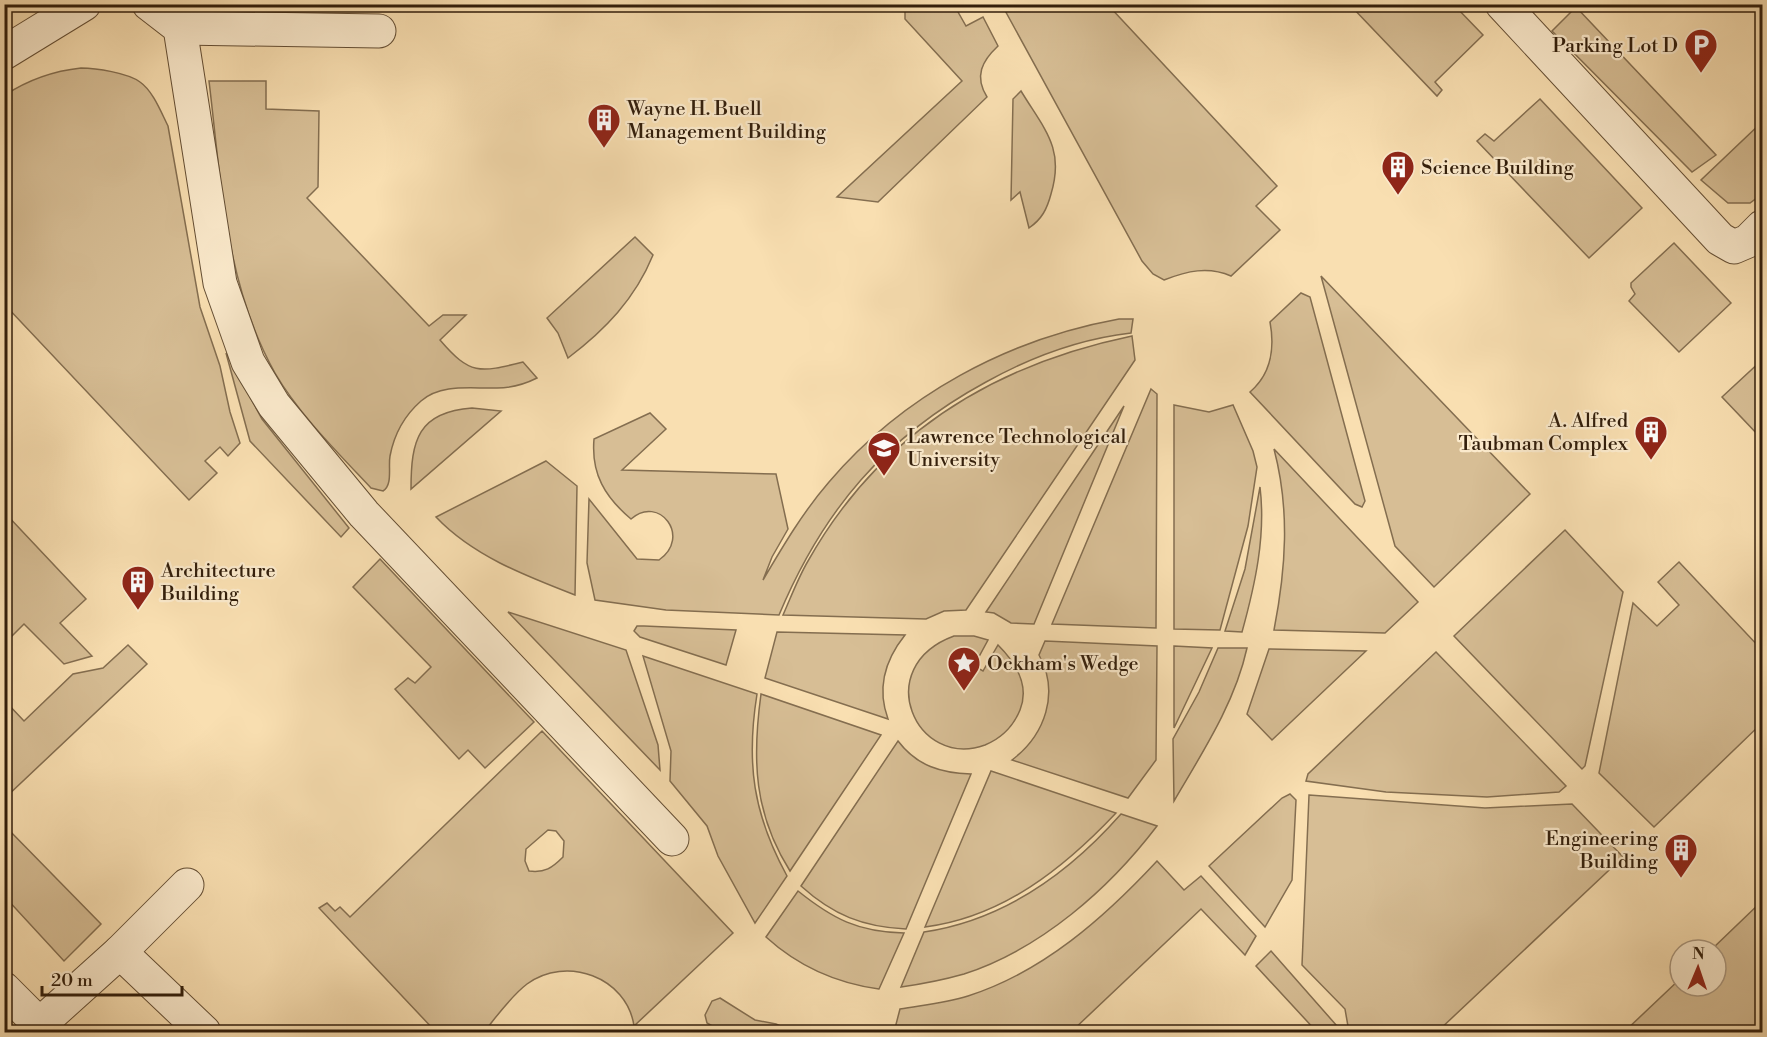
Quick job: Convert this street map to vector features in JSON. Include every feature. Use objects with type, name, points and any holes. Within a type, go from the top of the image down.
[{"type":"street","points":[[4,53],[84,4]]},
{"type":"street","points":[[149,4],[180,28],[379,31]]},
{"type":"street","points":[[1502,4],[1683,195],[1720,239],[1734,247],[1748,241],[1762,227]]},
{"type":"street","points":[[180,28],[220,283],[249,362],[274,405],[364,514],[672,840]]},
{"type":"street","points":[[4,989],[43,1029],[187,885]]},
{"type":"street","points":[[120,952],[204,1032]]},
{"type":"shaded area","points":[[905,5],[954,5],[966,26],[983,17],[998,46],[988,57],[982,69],[981,82],[987,97],[878,202],[837,197],[962,81],[905,19]]},
{"type":"shaded area","points":[[1002,5],[1108,5],[1277,186],[1256,206],[1280,230],[1231,276],[1206,270],[1181,274],[1164,280],[1153,274],[1142,261]]},
{"type":"shaded area","points":[[1350,5],[1454,5],[1483,35],[1435,82],[1442,90],[1437,96]]},
{"type":"shaded area","points":[[1576,7],[1716,155],[1692,172],[1552,31]]},
{"type":"shaded area","points":[[81,68],[120,74],[140,82],[153,96],[168,126],[200,307],[220,366],[230,412],[240,443],[228,456],[220,447],[205,461],[217,473],[189,500],[5,305],[5,95],[41,77]]},
{"type":"shaded area","points":[[209,81],[266,81],[266,109],[319,111],[318,187],[307,198],[429,326],[443,315],[466,315],[440,340],[459,360],[476,368],[485,369],[523,362],[537,378],[507,387],[457,388],[429,395],[410,413],[397,433],[390,456],[388,485],[383,491],[371,488],[307,418],[284,388],[258,339],[235,268],[222,193]]},
{"type":"shaded area","points":[[1021,91],[1050,140],[1055,164],[1055,178],[1048,204],[1041,217],[1029,228],[1020,192],[1011,200],[1013,99]]},
{"type":"shaded area","points":[[1540,99],[1642,208],[1589,258],[1477,141],[1485,134],[1494,141]]},
{"type":"shaded area","points":[[1762,122],[1762,194],[1750,203],[1728,203],[1701,180]]},
{"type":"shaded area","points":[[635,237],[653,255],[646,271],[618,312],[568,358],[558,333],[547,318]]},
{"type":"shaded area","points":[[1674,243],[1731,303],[1679,352],[1629,301],[1635,294],[1631,283]]},
{"type":"shaded area","points":[[1321,276],[1530,494],[1434,587],[1395,546]]},
{"type":"shaded area","points":[[1301,293],[1310,297],[1365,501],[1362,507],[1355,504],[1250,392],[1263,377],[1270,360],[1272,342],[1270,322]]},
{"type":"shaded area","points":[[1119,319],[1133,319],[1131,333],[1056,350],[1003,373],[950,403],[888,452],[837,510],[796,577],[779,615],[666,610],[595,600],[587,563],[589,499],[637,559],[659,560],[668,551],[672,540],[672,530],[661,515],[652,512],[642,513],[631,519],[614,502],[598,474],[594,439],[650,413],[666,429],[622,470],[776,474],[788,529],[772,557],[763,580],[802,517],[829,482],[858,451],[924,397],[998,356],[1078,328]]},
{"type":"shaded area","points":[[1132,336],[1135,360],[966,610],[944,611],[926,619],[783,615],[804,567],[837,516],[869,477],[905,442],[944,412],[987,387],[1032,366],[1081,349]]},
{"type":"shaded area","points":[[226,353],[262,419],[349,528],[341,537],[250,441]]},
{"type":"shaded area","points":[[1762,360],[1762,439],[1722,397]]},
{"type":"shaded area","points":[[1151,389],[1157,394],[1156,628],[1052,624]]},
{"type":"shaded area","points":[[1174,405],[1209,412],[1233,405],[1253,451],[1257,467],[1248,526],[1220,630],[1174,629]]},
{"type":"shaded area","points":[[1124,406],[1034,624],[1011,623],[994,613],[986,612]]},
{"type":"shaded area","points":[[472,408],[501,411],[411,489],[413,456],[421,432],[429,422],[440,415]]},
{"type":"shaded area","points":[[1274,449],[1418,602],[1385,633],[1274,630],[1283,562],[1284,517]]},
{"type":"shaded area","points":[[546,461],[577,486],[575,595],[501,564],[483,554],[466,543],[436,517]]},
{"type":"shaded area","points":[[1260,487],[1262,524],[1251,596],[1242,632],[1225,631],[1245,569]]},
{"type":"shaded area","points":[[5,513],[86,599],[60,623],[92,656],[64,664],[24,624],[5,643]]},
{"type":"shaded area","points":[[1565,530],[1623,592],[1585,766],[1582,769],[1454,636]]},
{"type":"shaded area","points":[[380,559],[534,722],[485,768],[468,750],[459,759],[395,689],[408,678],[415,683],[431,667],[353,587]]},
{"type":"shaded area","points":[[1679,562],[1762,650],[1762,723],[1654,827],[1599,773],[1633,603],[1657,626],[1679,605],[1658,582]]},
{"type":"shaded area","points":[[508,612],[626,650],[658,745],[660,770]]},
{"type":"shaded area","points":[[637,626],[736,630],[726,665],[640,637],[634,631]]},
{"type":"shaded area","points":[[777,632],[905,635],[892,654],[885,675],[883,697],[888,719],[765,678]]},
{"type":"shaded area","points":[[954,636],[974,636],[988,640],[974,666],[983,671],[998,645],[1015,666],[1022,683],[1023,701],[1014,722],[997,739],[985,745],[960,749],[939,743],[923,730],[912,712],[909,691],[914,670],[928,651]]},
{"type":"shaded area","points":[[1045,641],[1157,646],[1156,760],[1128,798],[1012,760],[1033,738],[1046,712],[1048,684],[1039,655]]},
{"type":"shaded area","points":[[128,645],[147,664],[5,798],[5,701],[24,721],[73,674],[103,668]]},
{"type":"shaded area","points":[[1174,646],[1212,648],[1174,728]]},
{"type":"shaded area","points":[[1218,648],[1247,648],[1242,668],[1226,708],[1174,801],[1173,739],[1199,692]]},
{"type":"shaded area","points":[[1269,649],[1366,651],[1272,740],[1247,714]]},
{"type":"shaded area","points":[[1436,652],[1566,786],[1559,792],[1487,797],[1386,792],[1306,781],[1308,774]]},
{"type":"shaded area","points":[[643,656],[757,694],[752,743],[755,788],[766,831],[787,876],[755,923],[718,856],[707,826],[670,781],[671,751]]},
{"type":"shaded area","points":[[761,694],[881,735],[790,871],[769,829],[759,786],[757,741]]},
{"type":"shaded area","points":[[542,731],[733,933],[634,1026],[629,1009],[620,995],[607,984],[593,976],[559,971],[543,975],[527,984],[509,1001],[484,1032],[436,1032],[319,908],[327,903],[335,911],[340,907],[350,917]],"holes":[[[548,830],[556,831],[564,841],[563,857],[548,869],[529,871],[525,861],[526,849]]]},
{"type":"shaded area","points":[[898,741],[913,757],[930,766],[950,772],[971,774],[906,929],[876,926],[849,918],[825,905],[801,886]]},
{"type":"shaded area","points":[[991,771],[1116,813],[1075,853],[1030,887],[980,913],[925,927]]},
{"type":"shaded area","points":[[1290,794],[1296,800],[1292,880],[1265,927],[1209,866],[1282,798]]},
{"type":"shaded area","points":[[1309,795],[1485,808],[1572,804],[1623,857],[1437,1032],[1349,1032],[1345,1009],[1302,965]]},
{"type":"shaded area","points":[[1121,814],[1157,826],[1117,872],[1071,914],[1046,933],[992,963],[964,974],[901,987],[924,932],[981,917],[1033,891],[1080,856]]},
{"type":"shaded area","points":[[5,826],[101,924],[64,961],[5,897]]},
{"type":"shaded area","points":[[1157,861],[1184,890],[1201,876],[1256,936],[1245,955],[1201,909],[1071,1032],[894,1032],[900,1009],[968,996],[995,986],[1047,958],[1116,903]]},
{"type":"shaded area","points":[[798,891],[823,909],[859,927],[904,933],[879,989],[847,983],[818,972],[791,957],[766,937]]},
{"type":"shaded area","points":[[1762,901],[1762,1032],[1624,1032],[1668,990],[1668,998],[1728,998],[1728,938],[1723,938]]},
{"type":"shaded area","points":[[1271,951],[1337,1026],[1336,1032],[1317,1032],[1256,966]]},
{"type":"shaded area","points":[[720,998],[755,1020],[776,1024],[794,1032],[723,1032],[707,1023],[705,1015],[712,1001]]},
{"type":"place","name":"Parking Lot D","points":[[1701,74]]},
{"type":"place","name":"Wayne H. Buell Management Building","points":[[604,149]]},
{"type":"place","name":"Science Building","points":[[1398,196]]},
{"type":"place","name":"A. Alfred Taubman Complex","points":[[1651,461]]},
{"type":"place","name":"Lawrence Technological University","points":[[884,477]]},
{"type":"place","name":"Architecture Building","points":[[138,611]]},
{"type":"place","name":"Ockham's Wedge","points":[[964,692]]},
{"type":"place","name":"Engineering Building","points":[[1681,879]]}]
